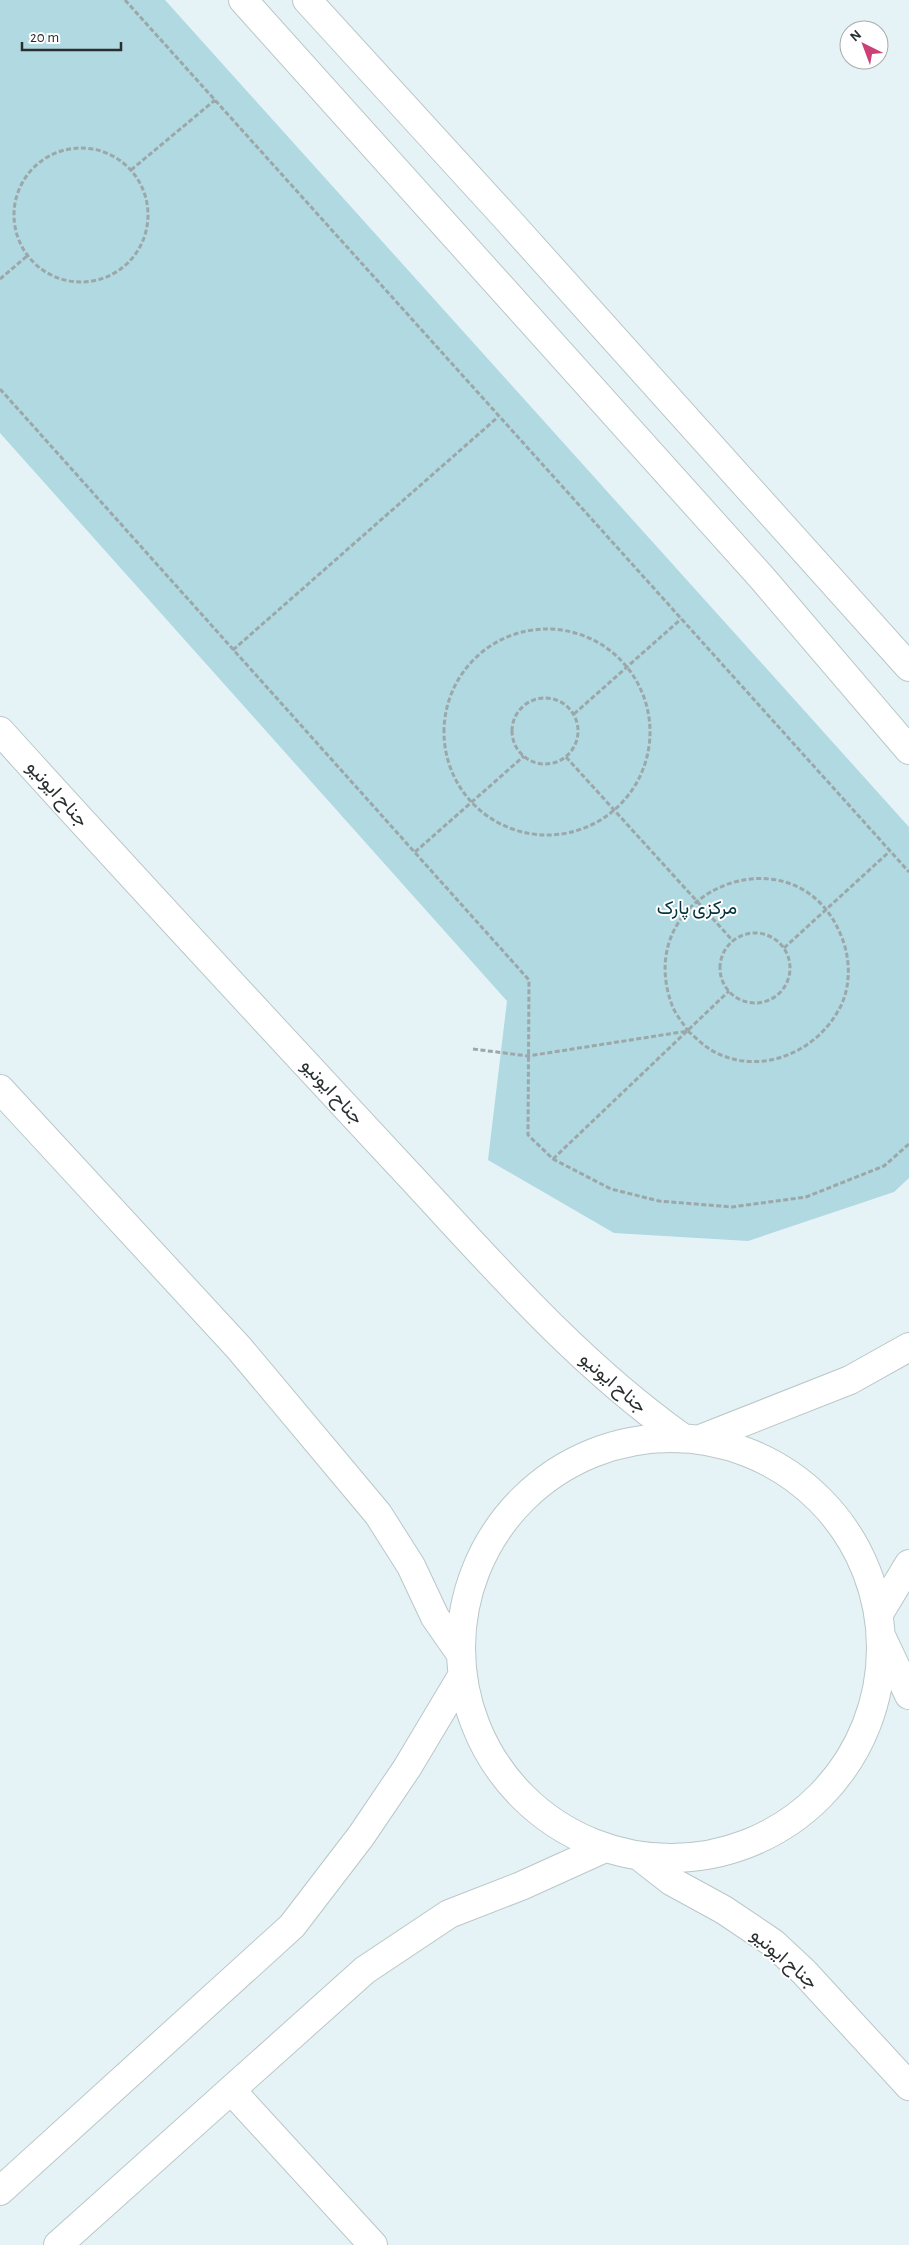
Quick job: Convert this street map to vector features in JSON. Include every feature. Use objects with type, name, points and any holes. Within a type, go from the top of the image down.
[{"type":"main road","points":[[243,0],[763,579],[909,750]]},
{"type":"main road","points":[[307,0],[508,220],[909,667]]},
{"type":"main road","name":"جناح ایونیو","points":[[0,731],[214,967],[565,1341],[634,1403],[691,1437]]},
{"type":"main road","points":[[0,1089],[239,1348],[378,1514],[411,1566],[435,1617],[461,1664]]},
{"type":"main road","points":[[691,1437],[766,1458],[820,1496],[859,1549],[880,1612],[882,1639],[878,1692],[860,1742],[830,1785],[790,1821],[743,1846],[692,1858],[639,1856],[605,1848],[562,1829],[524,1800],[494,1764],[473,1722],[461,1664],[466,1596],[488,1543],[523,1497],[569,1463],[622,1442],[691,1437],[850,1380],[909,1347]]},
{"type":"main road","points":[[880,1612],[909,1564]]},
{"type":"main road","points":[[882,1639],[909,1695]]},
{"type":"main road","points":[[0,2191],[292,1926],[361,1836],[407,1768],[461,1664]]},
{"type":"main road","points":[[58,2245],[365,1970],[449,1914],[521,1886],[605,1848]]},
{"type":"main road","name":"جناح ایونیو","points":[[639,1856],[671,1881],[724,1910],[773,1944],[804,1972],[909,2086]]},
{"type":"main road","points":[[231,2090],[373,2245]]},
{"type":"path","points":[[125,0],[909,872]]},
{"type":"path","points":[[131,170],[214,100]]},
{"type":"path","points":[[80,147],[101,150],[121,160],[131,170],[146,194],[149,215],[145,236],[136,256],[120,270],[100,280],[79,283],[56,278],[36,267],[21,248],[14,227],[14,203],[22,182],[37,164],[57,152],[80,147]]},
{"type":"path","points":[[0,279],[27,256]]},
{"type":"path","points":[[0,389],[529,980],[528,1134],[553,1159],[610,1190],[659,1201],[732,1207],[806,1197],[884,1166],[909,1144]]},
{"type":"path","points":[[233,650],[498,416]]},
{"type":"path","points":[[574,714],[681,619]]},
{"type":"path","points":[[540,629],[573,632],[596,641],[603,644],[628,666],[644,694],[651,726],[647,759],[634,790],[615,811],[584,830],[552,836],[520,833],[490,820],[471,803],[450,771],[443,740],[446,708],[452,693],[459,678],[480,654],[508,636],[540,629]]},
{"type":"path","points":[[536,698],[558,700],[567,705],[574,714],[578,724],[578,735],[575,745],[566,757],[550,764],[539,764],[524,756],[514,743],[513,721],[518,711],[526,703],[536,698]]},
{"type":"path","points":[[415,852],[524,756]]},
{"type":"path","points":[[566,757],[733,941]]},
{"type":"path","points":[[784,948],[890,851]]},
{"type":"path","points":[[761,878],[791,884],[817,899],[837,923],[847,951],[848,981],[840,1010],[822,1034],[798,1052],[770,1061],[740,1060],[712,1050],[688,1031],[672,1006],[665,976],[668,946],[681,918],[697,901],[702,895],[730,882],[761,878]]},
{"type":"path","points":[[758,932],[769,935],[784,948],[790,963],[790,974],[785,986],[778,995],[767,1001],[755,1003],[743,1001],[729,991],[721,977],[720,966],[722,955],[733,941],[747,934],[758,932]]},
{"type":"path","points":[[553,1159],[729,991]]},
{"type":"path","points":[[473,1049],[528,1056],[688,1031]]},
{"type":"green space","name":"مرکزی پارک","points":[[0,0],[165,0],[909,827],[909,1178],[894,1192],[748,1241],[614,1233],[488,1160],[507,1001],[0,433]]}]
